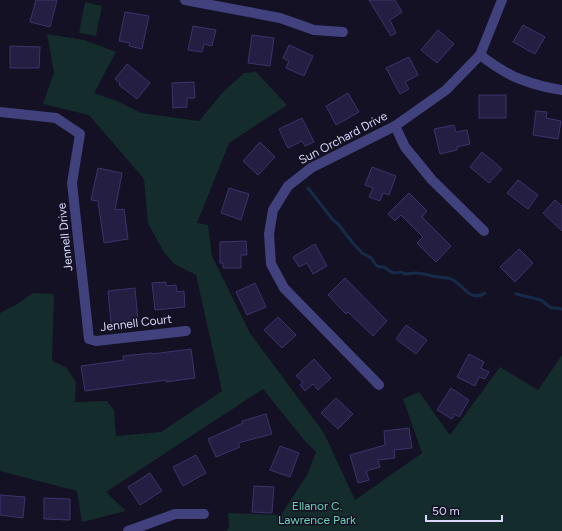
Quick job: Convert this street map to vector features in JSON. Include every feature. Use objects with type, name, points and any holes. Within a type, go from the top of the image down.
[{"type":"street","points":[[185,0],[280,18],[314,30],[343,32]]},
{"type":"street","name":"Sun Orchard Drive","points":[[379,385],[284,288],[271,264],[269,234],[273,210],[288,186],[311,168],[395,126],[446,90],[480,55],[502,0]]},
{"type":"street","points":[[480,55],[519,79],[562,90]]},
{"type":"street","name":"Jennell Drive","points":[[0,112],[56,118],[80,134],[72,183],[90,339]]},
{"type":"street","points":[[395,126],[405,147],[432,180],[484,231]]},
{"type":"street","name":"Jennell Court","points":[[90,339],[96,341],[186,330]]},
{"type":"street","points":[[128,531],[175,514],[204,514]]},
{"type":"green space","points":[[85,2],[102,6],[96,36],[79,33]]},
{"type":"green space","name":"Ellanor C. Lawrence Park","points":[[47,34],[84,40],[116,52],[94,93],[117,101],[141,113],[199,121],[223,92],[244,73],[256,72],[287,105],[229,143],[197,223],[208,225],[212,256],[250,333],[324,433],[355,500],[422,453],[403,399],[419,392],[450,435],[500,367],[538,390],[562,355],[562,531],[226,531],[229,528],[228,513],[281,515],[307,475],[316,452],[304,440],[263,389],[106,492],[126,511],[82,522],[77,491],[0,471],[0,313],[14,306],[33,293],[54,294],[52,361],[66,367],[76,382],[75,402],[107,401],[114,410],[116,436],[161,432],[222,391],[196,275],[174,264],[163,251],[148,223],[144,179],[89,115],[43,104],[54,72]]},
{"type":"building","points":[[36,0],[57,0],[50,27],[30,22]]},
{"type":"building","points":[[369,0],[395,0],[402,12],[390,20],[396,33],[391,36]]},
{"type":"building","points":[[125,12],[149,16],[142,49],[129,46],[130,43],[119,41]]},
{"type":"building","points":[[523,25],[545,37],[535,54],[513,42]]},
{"type":"building","points":[[193,26],[216,30],[212,46],[204,44],[202,52],[188,50]]},
{"type":"building","points":[[438,30],[454,44],[437,63],[421,50]]},
{"type":"building","points":[[252,35],[274,38],[270,66],[248,63]]},
{"type":"building","points":[[289,45],[313,56],[304,76],[286,68],[289,61],[283,58]]},
{"type":"building","points":[[10,46],[40,47],[39,68],[10,68]]},
{"type":"building","points":[[409,57],[418,75],[405,82],[409,89],[400,94],[386,68]]},
{"type":"building","points":[[127,64],[150,83],[137,99],[119,85],[120,83],[115,79]]},
{"type":"building","points":[[194,82],[195,98],[187,98],[187,107],[173,108],[172,83]]},
{"type":"building","points":[[348,93],[359,112],[336,125],[326,106]]},
{"type":"building","points":[[479,95],[506,95],[506,118],[479,118]]},
{"type":"building","points":[[536,111],[547,112],[546,118],[561,121],[558,139],[533,135]]},
{"type":"building","points":[[302,118],[314,142],[305,146],[302,141],[288,148],[279,129]]},
{"type":"building","points":[[454,125],[456,132],[467,130],[470,144],[457,147],[457,150],[440,154],[434,129]]},
{"type":"building","points":[[260,142],[275,157],[258,175],[243,161]]},
{"type":"building","points":[[482,152],[502,169],[489,183],[470,167]]},
{"type":"building","points":[[372,167],[396,176],[389,195],[383,193],[380,201],[369,197],[373,188],[365,185]]},
{"type":"building","points":[[98,168],[122,173],[115,210],[124,209],[128,239],[104,243],[98,201],[91,200]]},
{"type":"building","points":[[518,180],[538,195],[528,209],[507,193]]},
{"type":"building","points":[[229,188],[249,194],[241,220],[221,213]]},
{"type":"building","points":[[409,193],[427,211],[422,217],[451,246],[436,262],[417,243],[423,237],[401,215],[395,221],[388,214]]},
{"type":"building","points":[[555,200],[562,206],[562,231],[543,213]]},
{"type":"building","points":[[246,241],[247,255],[241,255],[241,268],[223,268],[223,263],[220,263],[220,242]]},
{"type":"building","points":[[315,244],[327,266],[313,274],[307,263],[299,267],[293,257]]},
{"type":"building","points":[[519,249],[533,263],[515,282],[500,267]]},
{"type":"building","points":[[345,278],[387,321],[373,336],[348,312],[346,314],[328,295]]},
{"type":"building","points":[[166,282],[166,286],[176,285],[177,292],[184,291],[185,307],[155,310],[152,283]]},
{"type":"building","points":[[255,283],[266,307],[247,315],[236,292]]},
{"type":"building","points":[[135,288],[138,321],[111,323],[108,291]]},
{"type":"building","points":[[278,317],[296,335],[282,348],[264,330]]},
{"type":"building","points":[[406,325],[427,340],[416,354],[396,339]]},
{"type":"building","points":[[191,349],[195,378],[166,382],[166,380],[85,391],[81,366],[124,360],[123,356]]},
{"type":"building","points":[[469,354],[484,362],[481,368],[489,372],[485,379],[479,377],[475,386],[457,377]]},
{"type":"building","points":[[314,359],[331,378],[318,390],[313,384],[305,391],[300,385],[303,382],[296,376]]},
{"type":"building","points":[[451,388],[469,400],[459,417],[455,414],[452,419],[437,410]]},
{"type":"building","points":[[336,398],[353,414],[338,429],[321,413]]},
{"type":"building","points":[[266,414],[272,434],[238,443],[240,447],[216,457],[208,439],[243,423],[242,421]]},
{"type":"building","points":[[409,428],[412,448],[394,450],[395,458],[378,460],[380,467],[366,471],[369,480],[358,483],[350,455],[385,445],[384,431]]},
{"type":"building","points":[[280,446],[299,453],[290,477],[270,470]]},
{"type":"building","points":[[196,455],[206,473],[183,486],[173,467]]},
{"type":"building","points":[[150,473],[162,491],[140,505],[128,487]]},
{"type":"building","points":[[254,486],[274,487],[272,513],[252,512]]},
{"type":"building","points":[[0,495],[25,497],[23,518],[0,515]]},
{"type":"building","points":[[44,498],[70,499],[70,520],[44,519]]},
{"type":"waterway","points":[[308,188],[352,242],[362,253],[371,258],[379,267],[384,267],[394,273],[419,273],[447,278],[453,280],[474,296],[479,296],[485,293]]},
{"type":"waterway","points":[[516,294],[541,300],[551,308],[562,309]]}]
